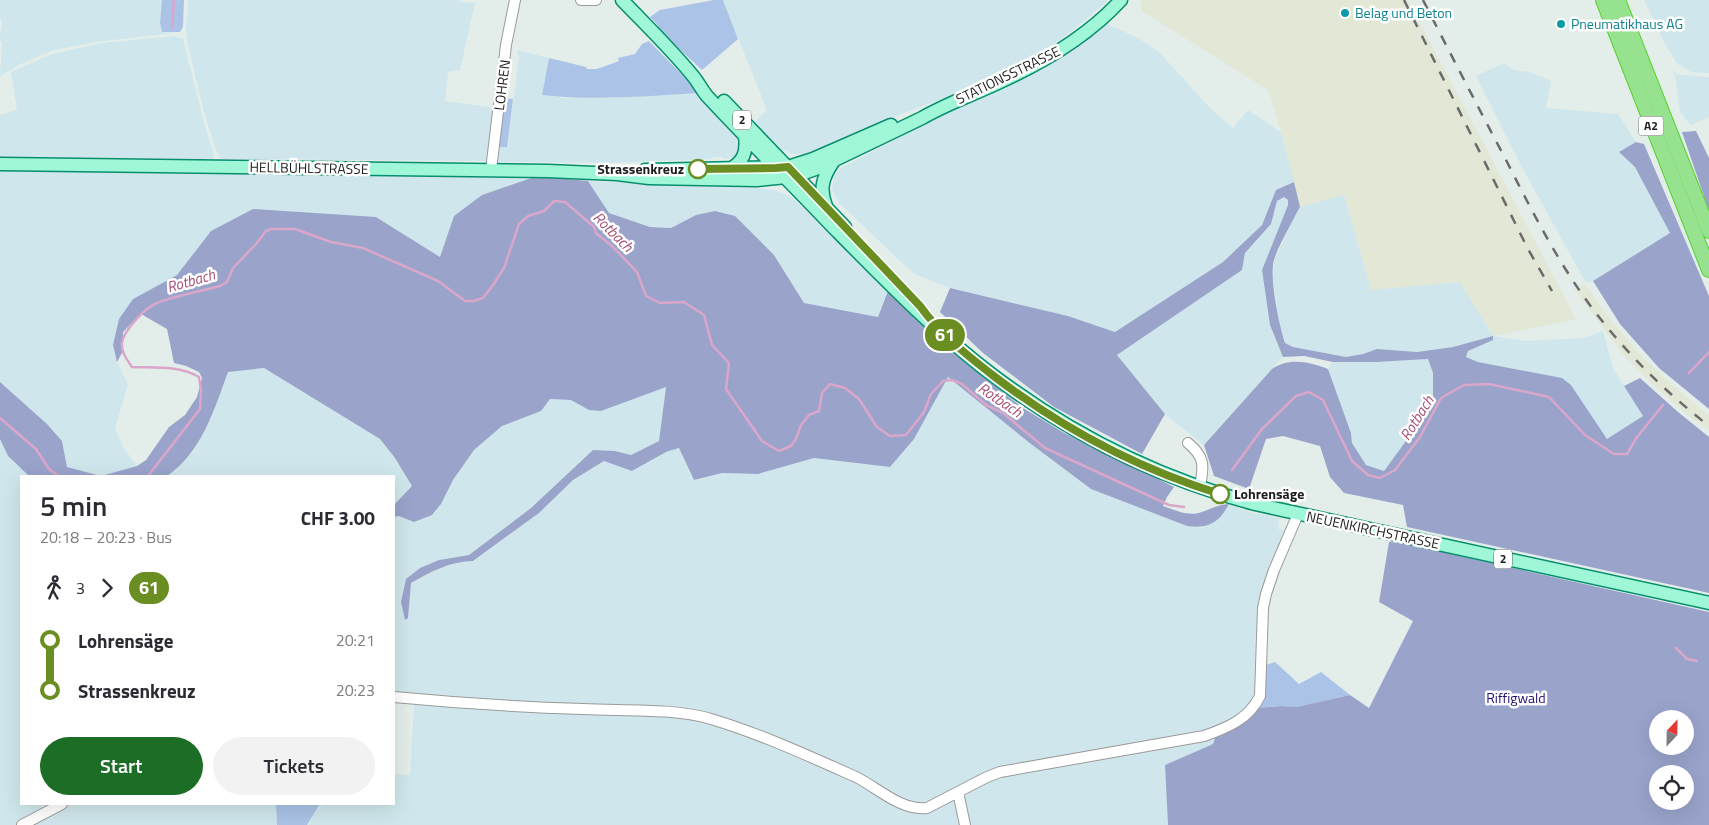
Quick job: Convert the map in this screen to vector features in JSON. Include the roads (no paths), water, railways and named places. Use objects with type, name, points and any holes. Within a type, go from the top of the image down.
[{"type":"highway","name":"A2","points":[[1603,0],[1709,270]]},
{"type":"highway","name":"A2","points":[[1618,0],[1709,231]]},
{"type":"main road","name":"2","points":[[622,0],[694,77]]},
{"type":"main road","name":"STATIONSSTRASSE","points":[[786,172],[916,115],[939,108],[1002,82],[1043,61],[1078,38],[1121,0]]},
{"type":"main road","name":"NEUENKIRCHSTRASSE","points":[[694,77],[705,93],[745,136],[828,208],[920,306],[932,323]]},
{"type":"main road","name":"NEUENKIRCHSTRASSE","points":[[694,77],[710,87],[724,101],[786,172],[801,194],[907,302],[986,370],[1019,395],[1057,419],[1124,456],[1170,476],[1246,501],[1298,514],[1709,603]]},
{"type":"main road","name":"STATIONSSTRASSE","points":[[786,172],[812,171],[939,108]]},
{"type":"main road","points":[[730,169],[738,164],[745,155],[745,136]]},
{"type":"main road","points":[[828,208],[822,193],[822,184],[825,174],[834,160]]},
{"type":"main road","name":"HELLBÜHLSTRASSE","points":[[0,164],[491,170],[617,174],[649,178],[757,180],[786,172]]},
{"type":"main road","name":"HELLBÜHLSTRASSE","points":[[617,174],[645,170],[730,169],[786,172]]},
{"type":"main road","points":[[757,180],[801,194]]},
{"type":"street","name":"LOHREN","points":[[491,170],[506,45],[515,0]]},
{"type":"street","points":[[581,0],[596,0]]},
{"type":"street","points":[[1188,443],[1197,450],[1203,464],[1200,486]]},
{"type":"street","points":[[395,697],[564,709],[653,712],[709,718],[782,744],[858,778],[908,807],[917,809],[927,808],[1000,772],[1204,736],[1231,725],[1246,715],[1254,708],[1260,696],[1263,608],[1266,594],[1298,514]]},
{"type":"street","points":[[958,792],[965,825]]},
{"type":"street","points":[[22,825],[60,805]]},
{"type":"waterway","points":[[172,28],[174,0]]},
{"type":"waterway","name":"Rotbach","points":[[149,475],[200,409],[201,390],[199,377],[192,373],[166,368],[132,367],[126,359],[123,353],[123,338],[136,320],[152,305],[220,286],[227,282],[233,268],[266,231],[271,229],[295,229],[331,242],[363,248],[438,281],[465,301],[474,301],[483,298],[504,268],[519,224],[528,216],[544,211],[554,201],[565,202],[594,227],[596,233],[612,246],[637,272],[646,296],[660,303],[684,302],[704,315],[712,345],[729,363],[726,389],[762,441],[779,451],[791,446],[796,439],[801,425],[809,415],[819,411],[822,393],[830,384],[845,388],[859,399],[877,427],[890,436],[906,435],[924,412],[931,394],[943,381],[952,380],[962,384],[986,405],[1003,413],[1045,448],[1169,505],[1184,507]]},
{"type":"waterway","name":"Rotbach","points":[[1689,373],[1709,352]]},
{"type":"waterway","name":"Rotbach","points":[[1232,470],[1262,429],[1296,396],[1309,392],[1323,400],[1352,461],[1368,475],[1380,478],[1395,470],[1420,437],[1441,398],[1464,385],[1489,384],[1549,397],[1585,435],[1614,454],[1627,454],[1637,437],[1663,405]]},
{"type":"waterway","name":"Rotbach","points":[[0,418],[36,449],[49,469],[57,475]]},
{"type":"waterway","points":[[1676,648],[1687,659],[1697,661]]},
{"type":"railway","points":[[1404,0],[1528,249],[1552,291]]},
{"type":"railway","points":[[1423,0],[1537,220],[1572,280],[1611,332],[1637,361],[1679,401],[1709,426]]},
{"type":"place","name":"Belag und Beton","points":[[1345,13]]},
{"type":"place","name":"Pneumatikhaus AG","points":[[1561,24]]},
{"type":"place","name":"Strassenkreuz","points":[[698,169]]},
{"type":"place","name":"Lohrensäge","points":[[1220,494]]},
{"type":"park label","name":"Riffigwald","points":[[1516,698]]}]
